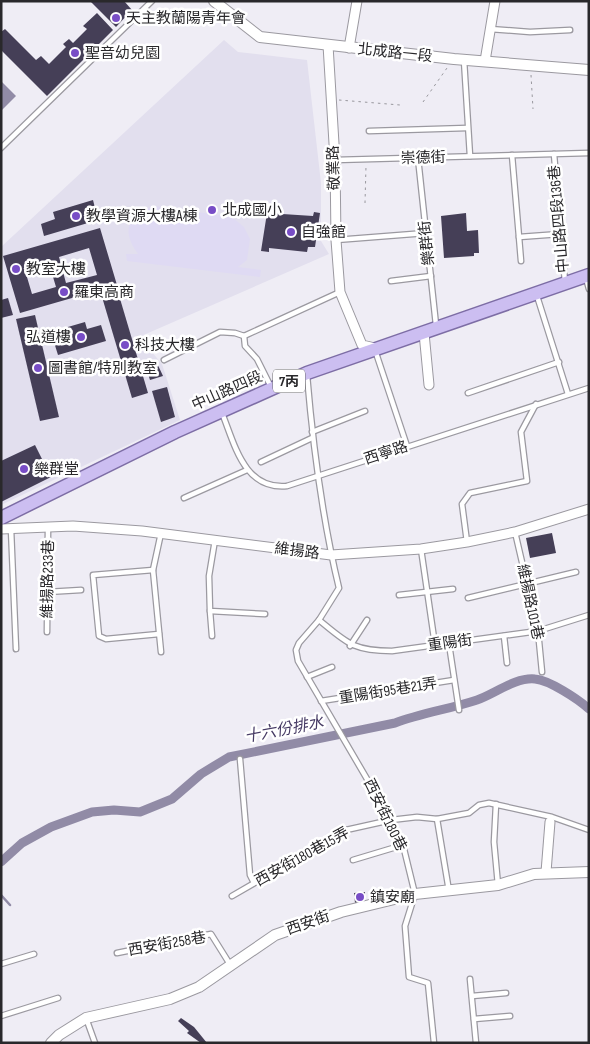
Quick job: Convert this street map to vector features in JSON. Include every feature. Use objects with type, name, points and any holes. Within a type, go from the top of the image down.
[{"type":"main road","name":"中山路四段","points":[[1,518],[175,432],[307,373],[565,283],[588,280]]},
{"type":"street","name":"北成路一段","points":[[214,1],[260,37],[459,60],[589,70]]},
{"type":"street","points":[[349,48],[357,1]]},
{"type":"street","points":[[485,61],[495,1]]},
{"type":"street","name":"敬業路","points":[[328,45],[340,292],[362,346],[375,348]]},
{"type":"street","points":[[429,385],[430,330]]},
{"type":"street","name":"維揚路","points":[[1,529],[83,526],[161,533],[331,555],[421,549],[467,542],[515,532],[589,509]]},
{"type":"street","points":[[546,872],[550,822]]},
{"type":"street","name":"西安街","points":[[51,1043],[59,1035],[86,1018],[170,998],[199,986],[231,967],[275,935],[341,912],[415,894],[449,892],[498,885],[546,872],[589,872]]},
{"type":"lane","points":[[1,148],[151,2]]},
{"type":"lane","points":[[490,29],[530,32],[570,30]]},
{"type":"lane","points":[[459,60],[470,156]]},
{"type":"lane","points":[[369,131],[467,128]]},
{"type":"lane","name":"崇德街","points":[[335,160],[589,153]]},
{"type":"lane","name":"中山路四段136巷","points":[[554,154],[565,283]]},
{"type":"lane","points":[[512,155],[521,261]]},
{"type":"lane","name":"樂群街","points":[[418,158],[431,276],[430,330]]},
{"type":"lane","points":[[336,240],[426,233]]},
{"type":"lane","points":[[519,237],[560,234]]},
{"type":"lane","points":[[391,281],[431,276]]},
{"type":"lane","points":[[164,360],[220,332],[244,336],[340,292]]},
{"type":"lane","points":[[537,294],[568,394]]},
{"type":"lane","points":[[244,336],[245,346],[257,359],[272,388]]},
{"type":"lane","points":[[375,348],[407,446]]},
{"type":"lane","points":[[468,393],[559,362]]},
{"type":"lane","points":[[307,373],[312,438],[331,555],[339,588],[319,620]]},
{"type":"lane","name":"西寧路","points":[[247,470],[258,481],[273,487],[287,486],[589,388]]},
{"type":"lane","points":[[467,542],[462,504],[470,493],[527,481],[521,432],[536,404]]},
{"type":"lane","points":[[312,432],[366,411]]},
{"type":"lane","points":[[184,498],[247,470],[222,412]]},
{"type":"lane","points":[[261,462],[312,438]]},
{"type":"lane","name":"維揚路233巷","points":[[47,632],[48,526]]},
{"type":"lane","points":[[11,528],[16,649]]},
{"type":"lane","name":"維揚路101巷","points":[[515,532],[538,631],[542,672]]},
{"type":"lane","points":[[161,533],[154,570],[161,652]]},
{"type":"lane","points":[[212,636],[209,576],[215,540]]},
{"type":"lane","points":[[421,549],[435,645]]},
{"type":"lane","points":[[154,570],[93,575],[99,636],[106,639],[159,634]]},
{"type":"lane","points":[[468,598],[576,572]]},
{"type":"lane","points":[[399,596],[453,589]]},
{"type":"lane","points":[[47,592],[81,590]]},
{"type":"lane","points":[[210,611],[265,614]]},
{"type":"lane","name":"重陽街","points":[[319,620],[350,646],[370,651],[392,651],[538,631],[589,616]]},
{"type":"lane","name":"西安街180巷","points":[[319,620],[299,643],[296,650],[298,660],[391,820],[403,845],[415,894]]},
{"type":"lane","points":[[350,646],[367,620]]},
{"type":"lane","points":[[504,636],[507,663]]},
{"type":"lane","points":[[449,644],[459,710]]},
{"type":"lane","points":[[307,677],[332,667]]},
{"type":"lane","name":"重陽街95巷21弄","points":[[321,701],[454,680]]},
{"type":"lane","points":[[240,759],[250,875],[254,883]]},
{"type":"lane","points":[[498,885],[494,842],[496,804],[516,808],[527,813],[552,817],[589,830]]},
{"type":"lane","name":"西安街180巷15弄","points":[[232,896],[346,830],[391,820],[416,817],[437,818],[469,813],[478,805],[496,804]]},
{"type":"lane","points":[[437,818],[449,892]]},
{"type":"lane","points":[[353,860],[403,845]]},
{"type":"lane","points":[[415,894],[405,926],[409,977],[428,982],[434,1043]]},
{"type":"lane","name":"西安街258巷","points":[[117,953],[211,934],[231,967]]},
{"type":"lane","points":[[1,964],[34,954]]},
{"type":"lane","points":[[470,979],[476,1043]]},
{"type":"lane","points":[[472,996],[506,993]]},
{"type":"lane","points":[[1,1016],[58,998]]},
{"type":"lane","points":[[474,1019],[510,1016]]},
{"type":"lane","points":[[86,1018],[95,1043]]},
{"type":"path","points":[[423,102],[459,60]]},
{"type":"path","points":[[530,65],[533,109]]},
{"type":"path","points":[[331,100],[400,105]]},
{"type":"path","points":[[365,203],[366,159]]},
{"type":"shaded area","points":[[224,40],[238,52],[307,60],[321,183],[321,241],[329,254],[139,337],[162,364],[180,420],[1,505],[1,247]]},
{"type":"shaded area","points":[[1,81],[16,96],[1,111]]},
{"type":"shaded area","points":[[155,206],[232,217],[244,227],[250,239],[247,260],[238,267],[261,270],[260,277],[127,261],[126,254],[138,254],[133,246],[129,231],[133,218],[138,213]]},
{"type":"building","name":"天主教蘭陽青年會","points":[[90,1],[124,1],[132,10],[116,27]]},
{"type":"building","name":"聖音幼兒園","points":[[97,13],[113,30],[47,96],[1,50],[1,32],[5,29],[36,60],[41,56],[49,64],[66,47],[63,44],[69,39],[73,43],[87,29],[83,26]]},
{"type":"building","name":"教學資源大樓A棟","points":[[93,200],[98,220],[44,236],[41,224],[55,219],[53,212]]},
{"type":"building","name":"自強館","points":[[314,212],[320,213],[315,247],[308,247],[307,252],[269,248],[269,252],[261,251],[267,213],[313,216]]},
{"type":"building","points":[[466,213],[467,231],[478,230],[479,253],[474,253],[474,256],[444,258],[441,216]]},
{"type":"building","name":"教室大樓","points":[[100,228],[117,285],[20,313],[3,256]],"holes":[[[89,248],[97,275],[66,283],[59,257]],[[48,260],[56,287],[32,294],[24,267]]]},
{"type":"building","name":"科技大樓","points":[[118,292],[148,393],[132,398],[102,297]]},
{"type":"building","points":[[8,298],[13,315],[1,318],[1,300]]},
{"type":"building","name":"圖書館/特別教室","points":[[35,315],[59,417],[40,421],[16,319]]},
{"type":"building","name":"弘道樓","points":[[85,322],[87,329],[101,325],[106,341],[58,355],[53,339],[63,336],[61,329]]},
{"type":"building","points":[[156,361],[163,376],[150,380],[145,364]]},
{"type":"building","points":[[167,387],[175,417],[161,422],[152,391]]},
{"type":"building","name":"樂群堂","points":[[35,445],[51,477],[1,502],[1,461]]},
{"type":"building","points":[[552,533],[556,553],[530,558],[526,538]]},
{"type":"building","name":"鎮安廟","points":[[365,892],[365,901],[355,903],[354,893]]},
{"type":"building","points":[[181,1018],[194,1027],[207,1043],[201,1043],[187,1033],[189,1031],[178,1021]]},
{"type":"waterway","name":"十六份排水","points":[[1,862],[22,843],[51,827],[92,812],[114,810],[140,812],[172,799],[201,774],[229,757],[395,723],[477,700],[520,681],[528,679],[541,680],[571,695],[589,709]]},
{"type":"waterway","points":[[1,895],[10,905]]},
{"type":"place","name":"天主教蘭陽青年會","points":[[116,18]]},
{"type":"place","name":"聖音幼兒園","points":[[75,53]]},
{"type":"place","name":"北成國小","points":[[212,210]]},
{"type":"place","name":"教學資源大樓A棟","points":[[76,216]]},
{"type":"place","name":"自強館","points":[[291,232]]},
{"type":"place","name":"教室大樓","points":[[16,269]]},
{"type":"place","name":"羅東高商","points":[[64,292]]},
{"type":"place","name":"弘道樓","points":[[81,337]]},
{"type":"place","name":"科技大樓","points":[[125,345]]},
{"type":"place","name":"圖書館/特別教室","points":[[38,368]]},
{"type":"place","name":"樂群堂","points":[[24,469]]},
{"type":"place","name":"鎮安廟","points":[[360,897]]}]
